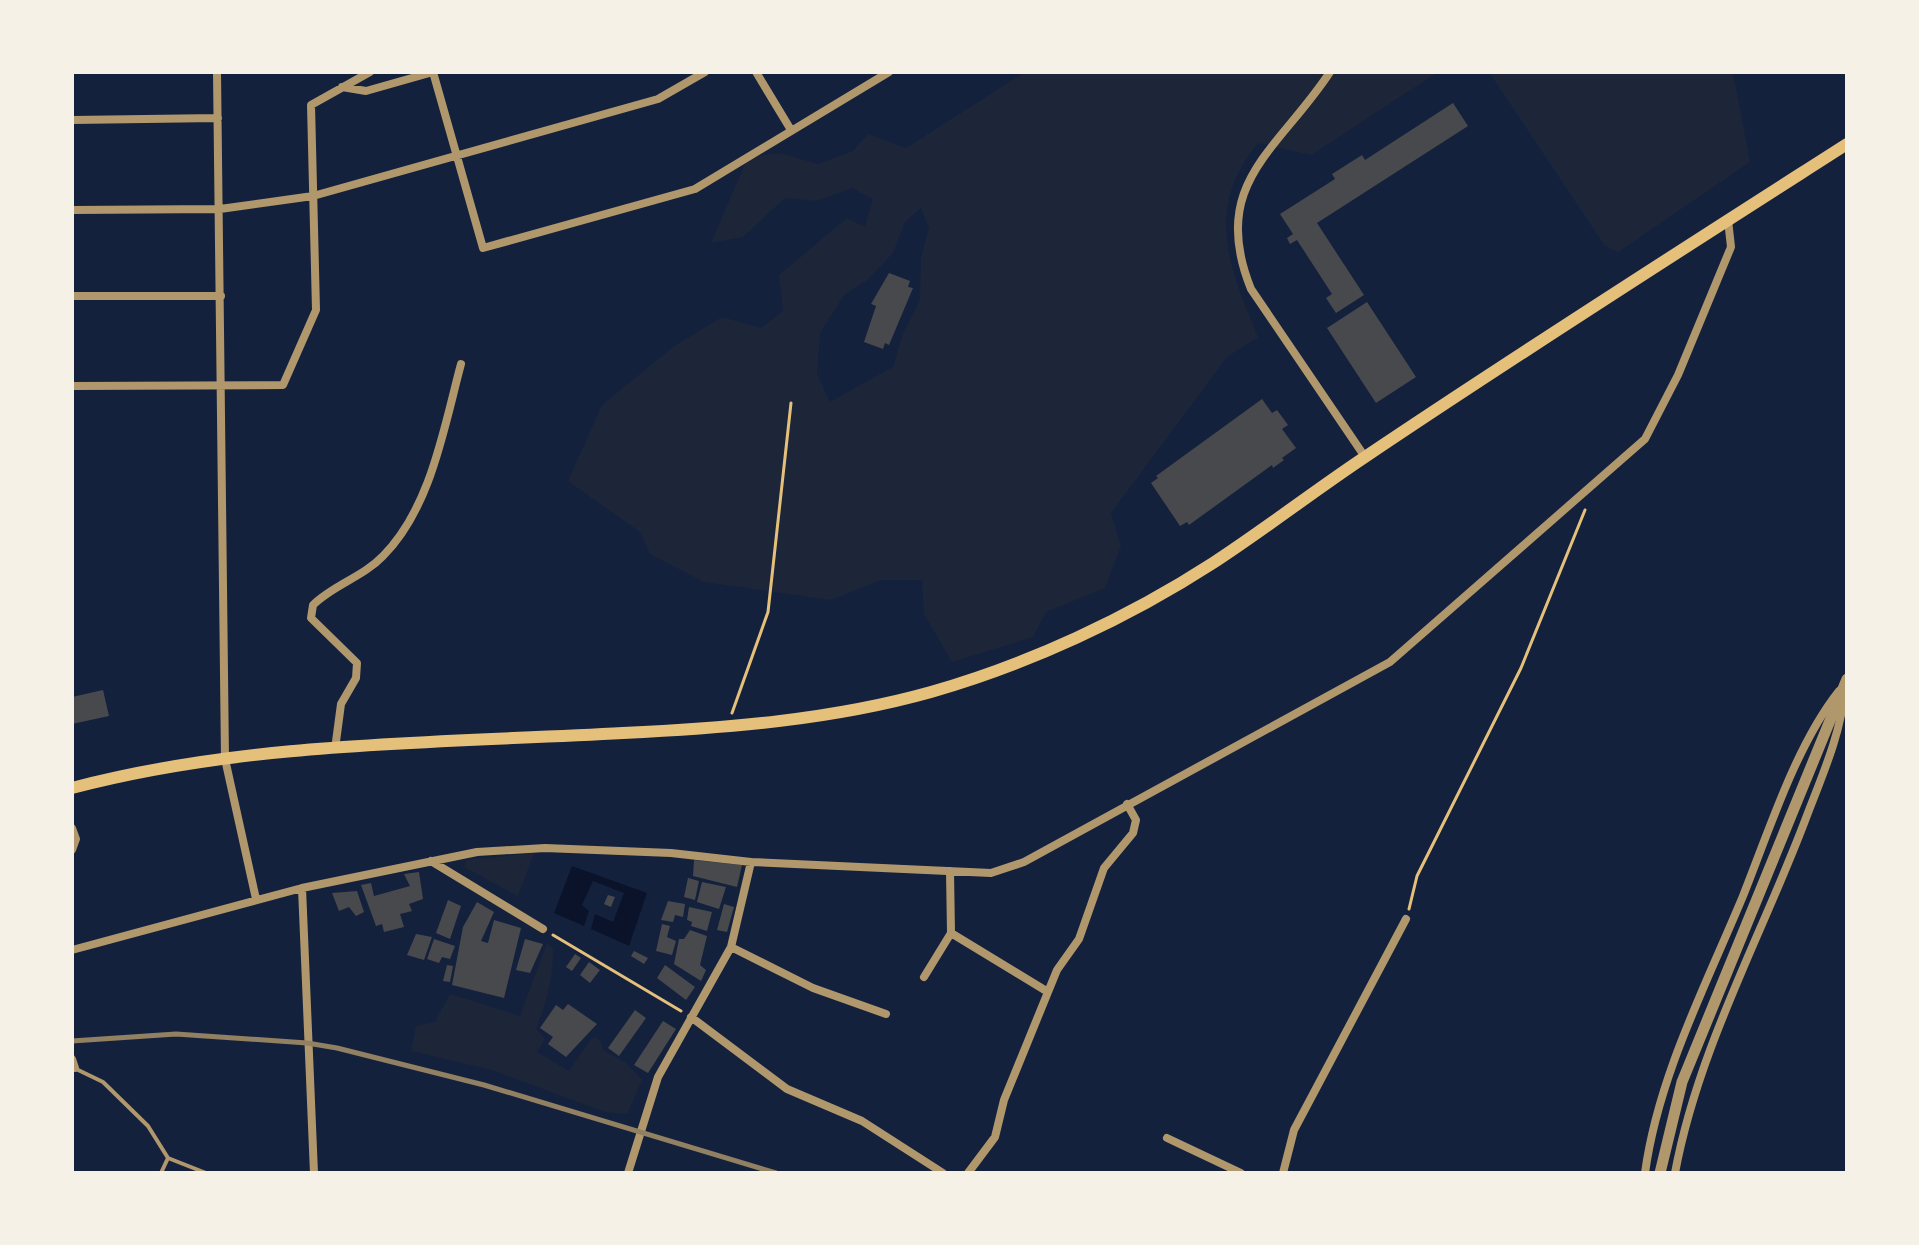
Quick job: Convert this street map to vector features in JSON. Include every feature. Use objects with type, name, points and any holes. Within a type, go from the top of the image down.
[{"type":"main road","points":[[72,788],[124,775],[225,759],[335,749],[729,728],[829,715],[932,692],[1042,652],[1148,602],[1213,563],[1365,457],[1847,144]]},
{"type":"street","points":[[217,72],[225,759],[256,899]]},
{"type":"street","points":[[72,386],[283,385],[316,310],[311,105],[370,72]]},
{"type":"street","points":[[342,87],[366,91],[433,72],[483,248],[695,189],[889,72]]},
{"type":"street","points":[[72,210],[220,209],[313,196],[658,99],[705,72]]},
{"type":"street","points":[[756,72],[791,130]]},
{"type":"street","points":[[1330,72],[1255,165],[1241,201],[1236,229],[1240,262],[1251,289],[1365,457]]},
{"type":"street","points":[[72,120],[218,118]]},
{"type":"street","points":[[72,950],[256,899],[477,852],[545,848],[671,853],[751,862],[991,873],[1024,862],[1350,687],[1390,662],[1595,485],[1645,439],[1678,375],[1731,247],[1728,220]]},
{"type":"street","points":[[72,296],[221,296]]},
{"type":"street","points":[[335,749],[341,704],[356,678],[357,663],[311,618],[313,605],[366,571],[403,531],[434,463],[461,364]]},
{"type":"street","points":[[1645,1173],[1670,1076],[1794,769],[1825,708],[1847,680]]},
{"type":"street","points":[[1660,1173],[1682,1082],[1847,680]]},
{"type":"street","points":[[1675,1173],[1697,1086],[1832,750],[1843,712],[1847,680]]},
{"type":"street","points":[[968,1173],[995,1137],[1004,1100],[1057,970],[1079,939],[1104,868],[1133,833],[1136,820],[1127,804]]},
{"type":"street","points":[[72,828],[76,839],[72,850]]},
{"type":"street","points":[[430,861],[543,929]]},
{"type":"street","points":[[628,1173],[658,1077],[731,947],[751,862]]},
{"type":"street","points":[[924,977],[951,933],[950,871]]},
{"type":"street","points":[[302,888],[314,1173]]},
{"type":"street","points":[[1283,1173],[1294,1130],[1406,919]]},
{"type":"street","points":[[951,933],[1048,992]]},
{"type":"street","points":[[731,947],[813,988],[886,1014]]},
{"type":"street","points":[[691,1017],[787,1089],[862,1121],[943,1173]]},
{"type":"street","points":[[1167,1138],[1241,1173]]},
{"type":"lane","points":[[73,1065],[103,1082],[148,1126],[168,1158],[206,1173]]},
{"type":"lane","points":[[161,1173],[168,1158]]},
{"type":"path","points":[[732,713],[768,612],[791,403]]},
{"type":"path","points":[[1406,919],[1417,876],[1521,668],[1595,485]]},
{"type":"path","points":[[543,929],[691,1017]]},
{"type":"shaded area","points":[[1025,72],[1438,72],[1311,155],[1258,143],[1241,167],[1231,191],[1227,238],[1238,286],[1258,337],[1227,357],[1111,513],[1121,546],[1105,588],[1046,612],[1033,637],[952,662],[924,614],[922,580],[881,580],[831,600],[704,582],[650,554],[640,532],[568,481],[602,405],[673,347],[722,317],[761,328],[783,311],[779,275],[847,218],[865,227],[873,199],[852,188],[817,201],[785,198],[743,237],[711,243],[748,157],[780,153],[818,164],[853,151],[868,134],[906,148]],"holes":[[[921,208],[929,228],[921,258],[920,300],[903,334],[893,367],[830,402],[817,374],[820,333],[844,295],[866,281],[893,253],[905,222]]]},
{"type":"shaded area","points":[[1489,72],[1733,72],[1750,162],[1618,252],[1605,246]]},
{"type":"shaded area","points":[[534,853],[518,896],[464,867],[466,860]]},
{"type":"shaded area","points":[[572,866],[647,893],[629,946],[591,929],[595,914],[613,922],[624,893],[593,881],[582,905],[589,911],[584,926],[554,913]]},
{"type":"shaded area","points":[[547,943],[553,949],[552,970],[536,1029],[545,1039],[537,1052],[569,1071],[595,1037],[604,1051],[625,1062],[642,1080],[627,1114],[605,1112],[492,1070],[411,1051],[416,1026],[435,1022],[450,994],[520,1016]]},
{"type":"building","points":[[1453,103],[1468,126],[1317,223],[1364,295],[1336,313],[1326,298],[1332,294],[1297,240],[1290,244],[1287,238],[1293,234],[1280,214],[1335,179],[1332,174],[1362,155],[1365,160]]},
{"type":"building","points":[[889,273],[910,281],[908,287],[913,288],[889,345],[885,343],[883,349],[864,342],[876,306],[871,304]]},
{"type":"building","points":[[1367,302],[1416,377],[1376,403],[1327,328]]},
{"type":"building","points":[[1262,399],[1272,413],[1277,410],[1288,425],[1282,429],[1296,448],[1273,468],[1272,465],[1189,525],[1187,522],[1180,526],[1151,483],[1158,478],[1156,476]]},
{"type":"building","points":[[103,690],[109,716],[72,724],[72,697]]},
{"type":"building","points":[[694,860],[742,865],[737,887],[693,876]]},
{"type":"building","points":[[419,872],[423,899],[409,904],[412,911],[400,914],[404,927],[384,932],[382,924],[376,926],[361,885],[371,883],[374,896],[410,886],[404,874]]},
{"type":"building","points":[[688,878],[699,881],[695,900],[684,897]]},
{"type":"building","points":[[702,882],[726,887],[719,909],[697,902]]},
{"type":"building","points":[[357,891],[364,912],[356,916],[349,907],[339,911],[332,893]]},
{"type":"building","points":[[608,895],[615,897],[611,907],[604,904]]},
{"type":"building","points":[[448,900],[461,906],[450,939],[436,933]]},
{"type":"building","points":[[668,901],[685,904],[683,917],[675,915],[673,922],[661,920]]},
{"type":"building","points":[[477,902],[494,912],[481,941],[488,943],[494,920],[521,928],[504,998],[452,985],[463,927]]},
{"type":"building","points":[[724,904],[734,907],[727,932],[717,930]]},
{"type":"building","points":[[689,907],[712,912],[707,931],[691,926],[692,922],[687,920]]},
{"type":"building","points":[[662,924],[670,926],[667,937],[676,941],[672,955],[656,951]]},
{"type":"building","points":[[690,930],[707,936],[700,965],[706,970],[701,981],[674,964],[679,939],[684,939]]},
{"type":"building","points":[[416,934],[432,937],[424,960],[407,955]]},
{"type":"building","points":[[434,939],[455,946],[450,959],[442,957],[439,963],[427,959]]},
{"type":"building","points":[[525,939],[543,944],[530,973],[516,970]]},
{"type":"building","points":[[634,951],[648,958],[644,964],[631,956]]},
{"type":"building","points":[[575,954],[581,958],[572,971],[566,967]]},
{"type":"building","points":[[589,962],[600,970],[590,983],[580,975]]},
{"type":"building","points":[[447,965],[453,966],[450,982],[443,981]]},
{"type":"building","points":[[665,965],[695,987],[686,1000],[657,978]]},
{"type":"building","points":[[568,1004],[597,1024],[566,1057],[548,1044],[553,1037],[540,1028],[556,1005],[563,1010]]},
{"type":"building","points":[[635,1010],[646,1018],[619,1056],[608,1048]]},
{"type":"building","points":[[663,1021],[676,1029],[648,1073],[634,1065]]},
{"type":"railway","points":[[72,1041],[176,1034],[337,1048],[484,1085],[776,1173]]}]
